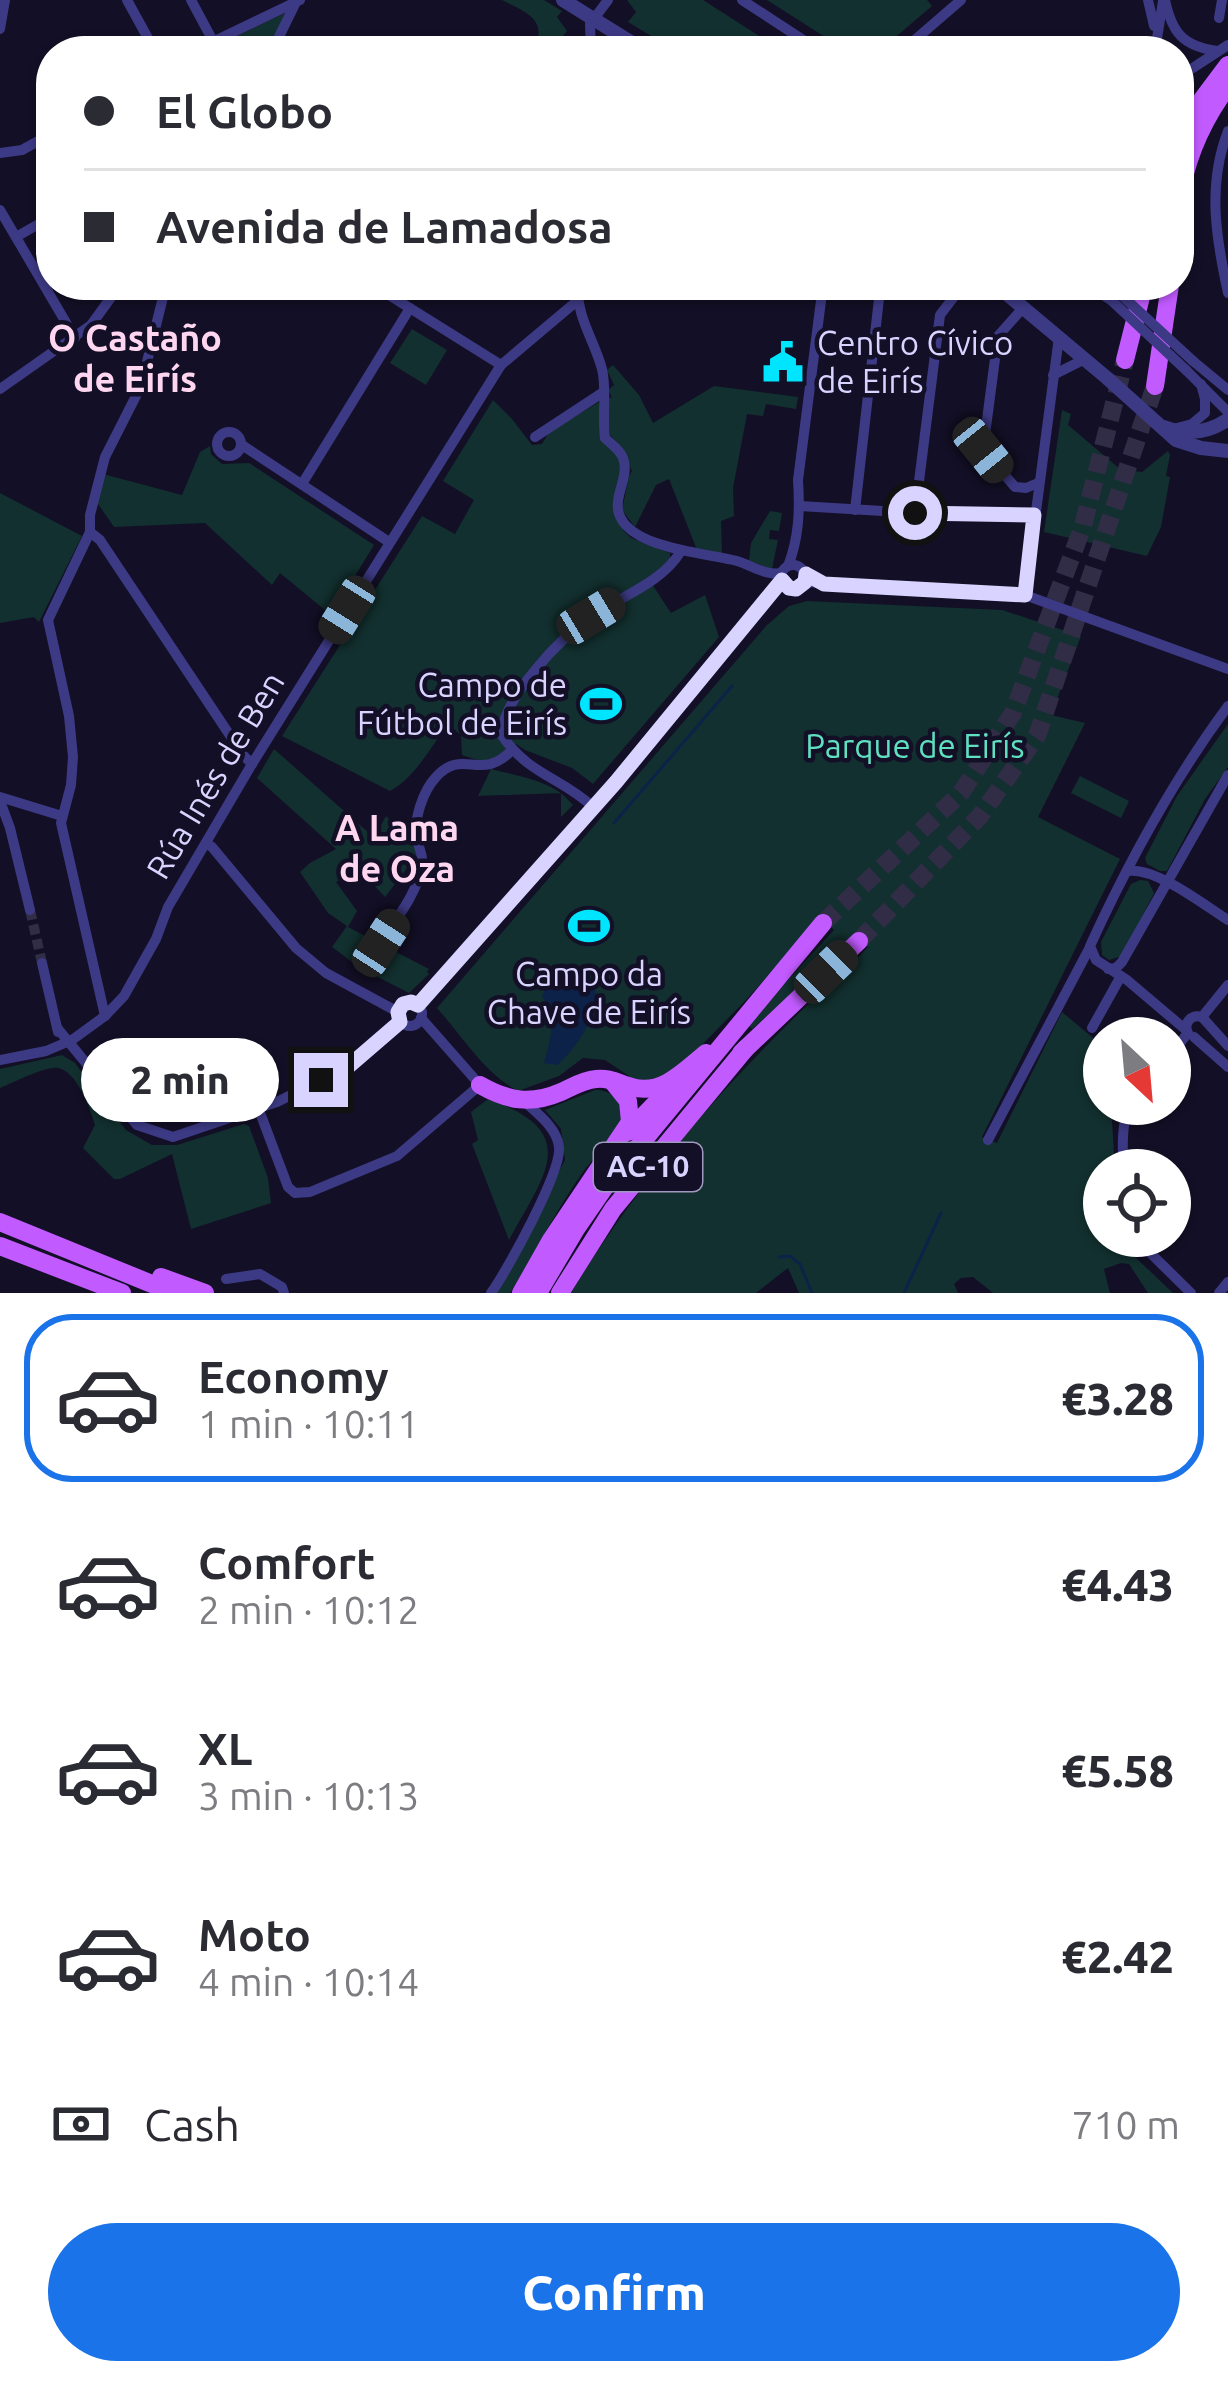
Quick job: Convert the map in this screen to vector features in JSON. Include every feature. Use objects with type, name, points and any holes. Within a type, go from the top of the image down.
[{"type":"main road","points":[[1194,111],[1224,54]]},
{"type":"main road","points":[[1194,144],[1228,86]]},
{"type":"main road","points":[[1124,360],[1140,300]]},
{"type":"main road","points":[[1155,386],[1168,300]]},
{"type":"main road","name":"AC-10","points":[[543,1284],[605,1187],[823,923]]},
{"type":"main road","name":"AC-10","points":[[645,1141],[859,940]]},
{"type":"main road","name":"AC-10","points":[[520,1293],[592,1177],[637,1122],[740,1022]]},
{"type":"main road","name":"AC-10","points":[[560,1293],[613,1209],[746,1048]]},
{"type":"main road","points":[[480,1084],[525,1102],[598,1078],[653,1089],[710,1050]]},
{"type":"main road","points":[[592,1177],[630,1122],[628,1101],[612,1081]]},
{"type":"main road","points":[[0,1222],[174,1293]]},
{"type":"main road","points":[[0,1246],[109,1293]]},
{"type":"main road","points":[[98,1263],[130,1266],[205,1293]]},
{"type":"main road","points":[[46,1265],[122,1293]]},
{"type":"street","points":[[0,29],[4,0]]},
{"type":"street","points":[[127,0],[146,36]]},
{"type":"street","points":[[191,0],[210,36]]},
{"type":"street","points":[[563,0],[620,36]]},
{"type":"street","points":[[590,36],[590,25],[608,0]]},
{"type":"street","points":[[742,0],[797,36]]},
{"type":"street","points":[[1148,0],[1153,36]]},
{"type":"street","points":[[1157,36],[1164,0]]},
{"type":"street","points":[[1164,0],[1180,36]]},
{"type":"street","points":[[1219,18],[1222,0]]},
{"type":"street","points":[[224,36],[297,1]]},
{"type":"street","points":[[280,36],[297,1]]},
{"type":"street","points":[[918,36],[952,3]]},
{"type":"street","points":[[1194,45],[1224,54]]},
{"type":"street","points":[[1194,69],[1224,54]]},
{"type":"street","points":[[1227,287],[1214,191],[1228,131]]},
{"type":"street","points":[[0,153],[36,142]]},
{"type":"street","points":[[0,210],[36,271]]},
{"type":"street","points":[[16,237],[36,226]]},
{"type":"street","points":[[53,300],[75,338]]},
{"type":"street","points":[[0,389],[91,325],[109,300]]},
{"type":"street","points":[[104,1016],[61,823],[73,757],[48,620],[91,532],[90,515],[105,457],[142,386],[162,300]]},
{"type":"street","points":[[397,300],[501,365]]},
{"type":"street","points":[[206,843],[296,948],[326,973],[411,1026],[793,576],[817,300]]},
{"type":"street","points":[[855,510],[881,300]]},
{"type":"street","points":[[915,513],[940,316],[951,300]]},
{"type":"street","points":[[1014,300],[1176,440],[1228,451]]},
{"type":"street","points":[[1121,300],[1190,366],[1228,390]]},
{"type":"street","points":[[577,301],[602,370],[605,438],[624,460],[619,513],[636,533],[772,575],[824,584],[1025,595],[1228,669]]},
{"type":"street","name":"Rúa Inés de Ben","points":[[62,1045],[124,996],[168,907],[252,764],[501,365],[577,301]]},
{"type":"street","points":[[302,484],[410,308]]},
{"type":"street","points":[[1023,308],[998,336],[983,450],[1015,487],[1038,483]]},
{"type":"street","points":[[1025,595],[1059,338]]},
{"type":"street","points":[[1053,375],[1085,359]]},
{"type":"street","points":[[1150,418],[1184,432],[1202,431],[1228,417],[1190,366]]},
{"type":"street","points":[[1168,429],[1192,424],[1205,413],[1201,384]]},
{"type":"street","points":[[535,437],[602,393]]},
{"type":"street","points":[[242,445],[389,542]]},
{"type":"street","points":[[800,506],[1034,515]]},
{"type":"street","points":[[91,532],[252,764]]},
{"type":"street","points":[[593,807],[512,750],[501,734],[503,720],[516,696],[567,636],[661,574],[681,550]]},
{"type":"street","points":[[988,1140],[1128,871],[1186,768],[1228,706]]},
{"type":"street","points":[[381,943],[421,870],[422,851],[416,838],[427,789],[451,765],[491,766],[512,750]]},
{"type":"street","points":[[1108,969],[1122,962],[1226,780]]},
{"type":"street","points":[[0,799],[62,816]]},
{"type":"street","points":[[0,799],[30,910]]},
{"type":"street","points":[[1128,871],[1138,869],[1166,882],[1228,920]]},
{"type":"street","points":[[1090,946],[1096,960],[1169,1017]]},
{"type":"street","points":[[1079,967],[1096,960]]},
{"type":"street","points":[[42,963],[62,1045],[136,1125],[173,1137],[259,1110],[349,1066],[407,1003],[420,1011],[480,1084],[397,1156],[302,1194],[288,1187],[259,1110]]},
{"type":"street","points":[[1098,1017],[1121,976]]},
{"type":"street","points":[[1191,1034],[1204,1035],[1205,1022],[1228,985]]},
{"type":"street","points":[[1191,1018],[1205,1022],[1228,1046]]},
{"type":"street","points":[[1191,1036],[1228,1067]]},
{"type":"street","points":[[0,1060],[62,1045]]},
{"type":"street","points":[[491,1293],[560,1153],[551,1128],[525,1102]]},
{"type":"street","points":[[1154,1257],[1191,1293]]},
{"type":"street","points":[[226,1279],[260,1274],[284,1293]]},
{"type":"street","points":[[1219,1293],[1228,1282]]},
{"type":"green space","points":[[502,0],[544,0],[562,11],[557,17],[567,31],[563,36],[538,36],[537,24]]},
{"type":"green space","points":[[627,0],[703,0],[759,36],[651,36],[628,22],[636,12]]},
{"type":"green space","points":[[767,0],[927,0],[932,6],[897,36],[823,36]]},
{"type":"green space","points":[[285,13],[275,36],[237,36]]},
{"type":"green space","points":[[412,329],[447,350],[426,385],[390,363]]},
{"type":"green space","points":[[613,365],[639,395],[653,423],[714,386],[798,397],[796,409],[766,404],[763,416],[747,414],[733,488],[734,516],[721,521],[722,554],[697,550],[669,479],[656,485],[635,527],[622,510],[632,471],[610,435],[606,400],[612,397],[608,390],[614,385],[607,370]]},
{"type":"green space","points":[[493,400],[532,445],[542,444],[549,432],[599,402],[602,441],[621,465],[623,530],[631,538],[670,553],[670,560],[648,578],[671,613],[705,595],[719,637],[593,784],[572,768],[516,744],[491,760],[462,755],[461,735],[448,725],[415,770],[390,791],[282,736],[422,516],[455,534],[474,500],[443,481]]},
{"type":"green space","points":[[1062,410],[1071,414],[1068,425],[1120,469],[1142,472],[1168,451],[1166,476],[1170,477],[1161,527],[1147,556],[1044,532]]},
{"type":"green space","points":[[210,446],[211,454],[222,464],[249,463],[374,545],[331,615],[280,573],[272,585],[205,523],[114,527],[96,501],[103,474],[182,495],[200,452]]},
{"type":"green space","points":[[0,493],[82,536],[39,622],[34,617],[0,623]]},
{"type":"green space","points":[[770,511],[782,513],[779,531],[770,530],[769,539],[778,540],[772,569],[749,561],[751,543]]},
{"type":"green space","name":"Parque de Eirís","points":[[807,601],[1002,610],[1081,636],[1051,715],[1085,723],[1038,817],[1120,859],[982,1137],[997,1143],[1062,1012],[1083,1030],[1083,1125],[1112,1125],[1114,1149],[1083,1149],[1083,1257],[1135,1257],[1173,1293],[1148,1293],[1129,1264],[1121,1263],[1104,1269],[1110,1293],[993,1293],[973,1277],[954,1284],[958,1293],[799,1293],[788,1268],[756,1293],[571,1293],[646,1183],[703,1114],[868,947],[858,936],[752,1029],[750,1022],[834,930],[821,917],[694,1053],[666,1076],[638,1082],[605,1060],[583,1058],[559,1076],[518,1091],[484,1065],[437,1008],[767,625],[789,606]]},
{"type":"green space","points":[[1228,724],[1228,767],[1205,799],[1167,871],[1160,871],[1145,858],[1177,796]]},
{"type":"green space","points":[[274,749],[370,834],[386,816],[407,837],[411,835],[421,862],[414,859],[385,897],[359,869],[336,882],[357,911],[348,927],[429,969],[409,993],[360,968],[332,947],[347,926],[328,913],[300,872],[336,849],[257,778]]},
{"type":"green space","points":[[491,769],[536,781],[560,793],[478,796]]},
{"type":"green space","points":[[1080,776],[1129,801],[1121,818],[1071,793]]},
{"type":"green space","points":[[561,794],[573,805],[561,817]]},
{"type":"green space","points":[[1148,881],[1154,893],[1122,956],[1109,960],[1102,955],[1101,942],[1131,884]]},
{"type":"green space","points":[[62,1055],[75,1063],[126,1130],[152,1145],[177,1145],[249,1126],[268,1178],[271,1203],[191,1229],[172,1154],[114,1179],[83,1148],[95,1125],[82,1092],[65,1071],[45,1070],[0,1088],[0,1069]]},
{"type":"green space","points":[[595,1090],[619,1101],[623,1112],[619,1127],[573,1186],[510,1293],[496,1293],[565,1160],[561,1129],[545,1110]]},
{"type":"green space","points":[[488,1099],[518,1112],[537,1126],[546,1141],[543,1176],[509,1240],[472,1144],[478,1140],[471,1112]]},
{"type":"water","points":[[575,971],[595,990],[593,1012],[584,1033],[563,1059],[557,1065],[544,1063],[551,1021],[542,996],[554,979]]},
{"type":"waterway","points":[[614,823],[732,686]]},
{"type":"waterway","points":[[904,1293],[941,1213]]},
{"type":"waterway","points":[[779,1257],[790,1256],[800,1264],[812,1293]]},
{"type":"tunnel","points":[[823,923],[961,793],[1013,713],[1083,526],[1125,360]]},
{"type":"tunnel","points":[[859,941],[980,816],[1037,736],[1155,386]]},
{"type":"tunnel","points":[[30,910],[42,963]]},
{"type":"place","name":"Centro Cívico de Eirís","points":[[783,362]]},
{"type":"place","name":"Campo de Fútbol de Eirís","points":[[601,704]]},
{"type":"place","name":"Campo da Chave de Eirís","points":[[589,926]]},
{"type":"district","name":"O Castaño de Eirís","points":[[135,358]]},
{"type":"district","name":"A Lama de Oza","points":[[397,848]]},
{"type":"route","points":[[321,1080],[349,1066],[400,1022],[398,1012],[403,1004],[418,1005],[616,782],[782,580],[796,589],[805,582],[806,574],[824,584],[1025,595],[1034,515],[915,513]]}]
